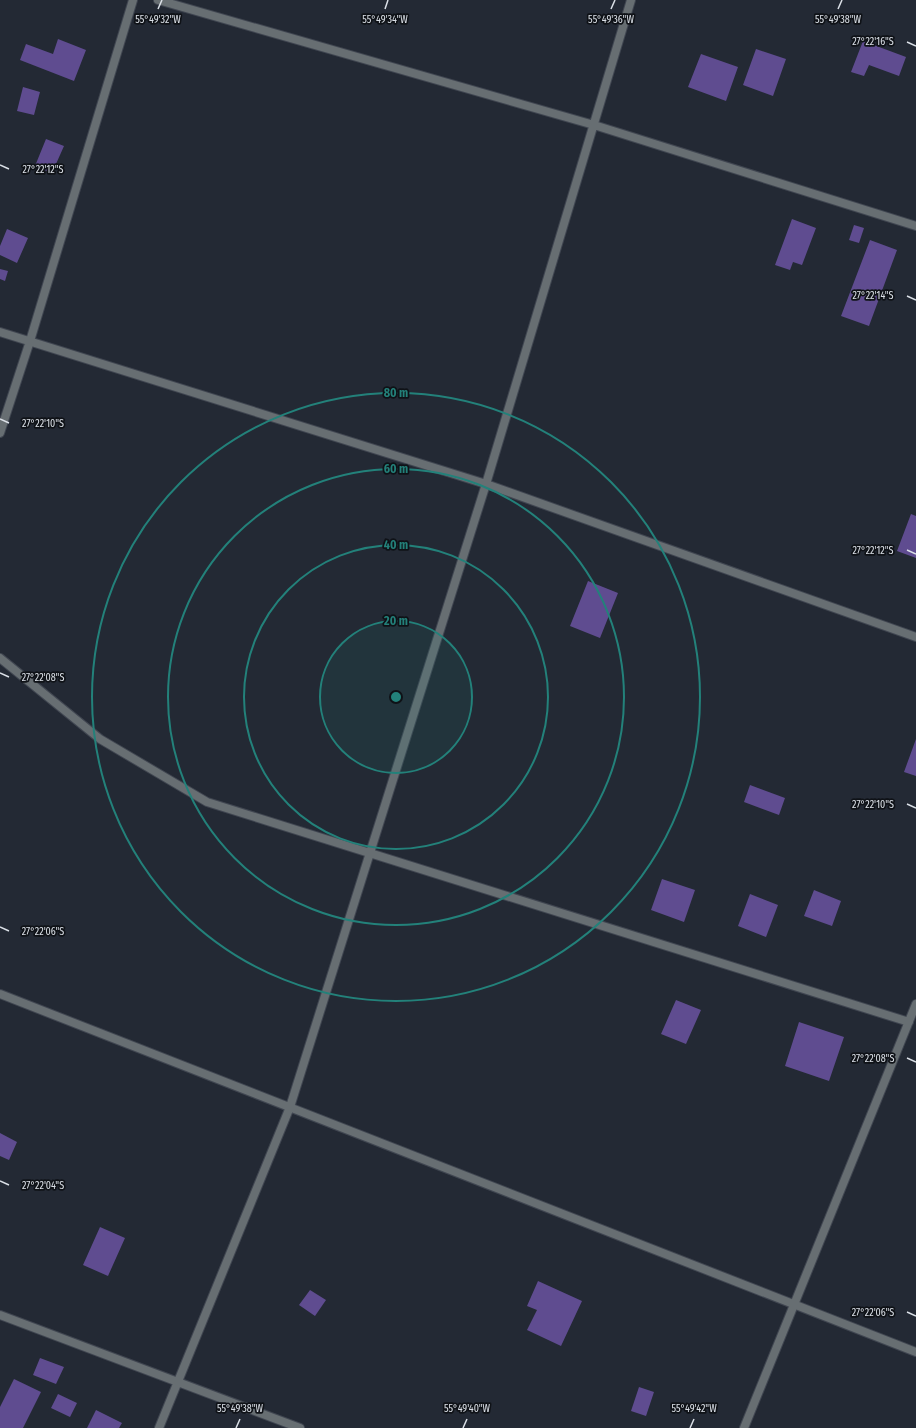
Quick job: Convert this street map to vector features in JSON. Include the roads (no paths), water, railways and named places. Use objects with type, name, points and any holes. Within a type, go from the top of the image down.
[{"type":"street","points":[[0,432],[30,341],[133,0]]},
{"type":"street","points":[[158,0],[594,125],[916,226]]},
{"type":"street","points":[[159,1428],[290,1107],[486,484],[631,0]]},
{"type":"street","points":[[0,332],[486,484],[916,637]]},
{"type":"street","points":[[0,658],[100,739],[207,802],[909,1022]]},
{"type":"street","points":[[0,994],[916,1352]]},
{"type":"street","points":[[744,1428],[916,1004]]},
{"type":"street","points":[[0,1315],[300,1428]]}]
